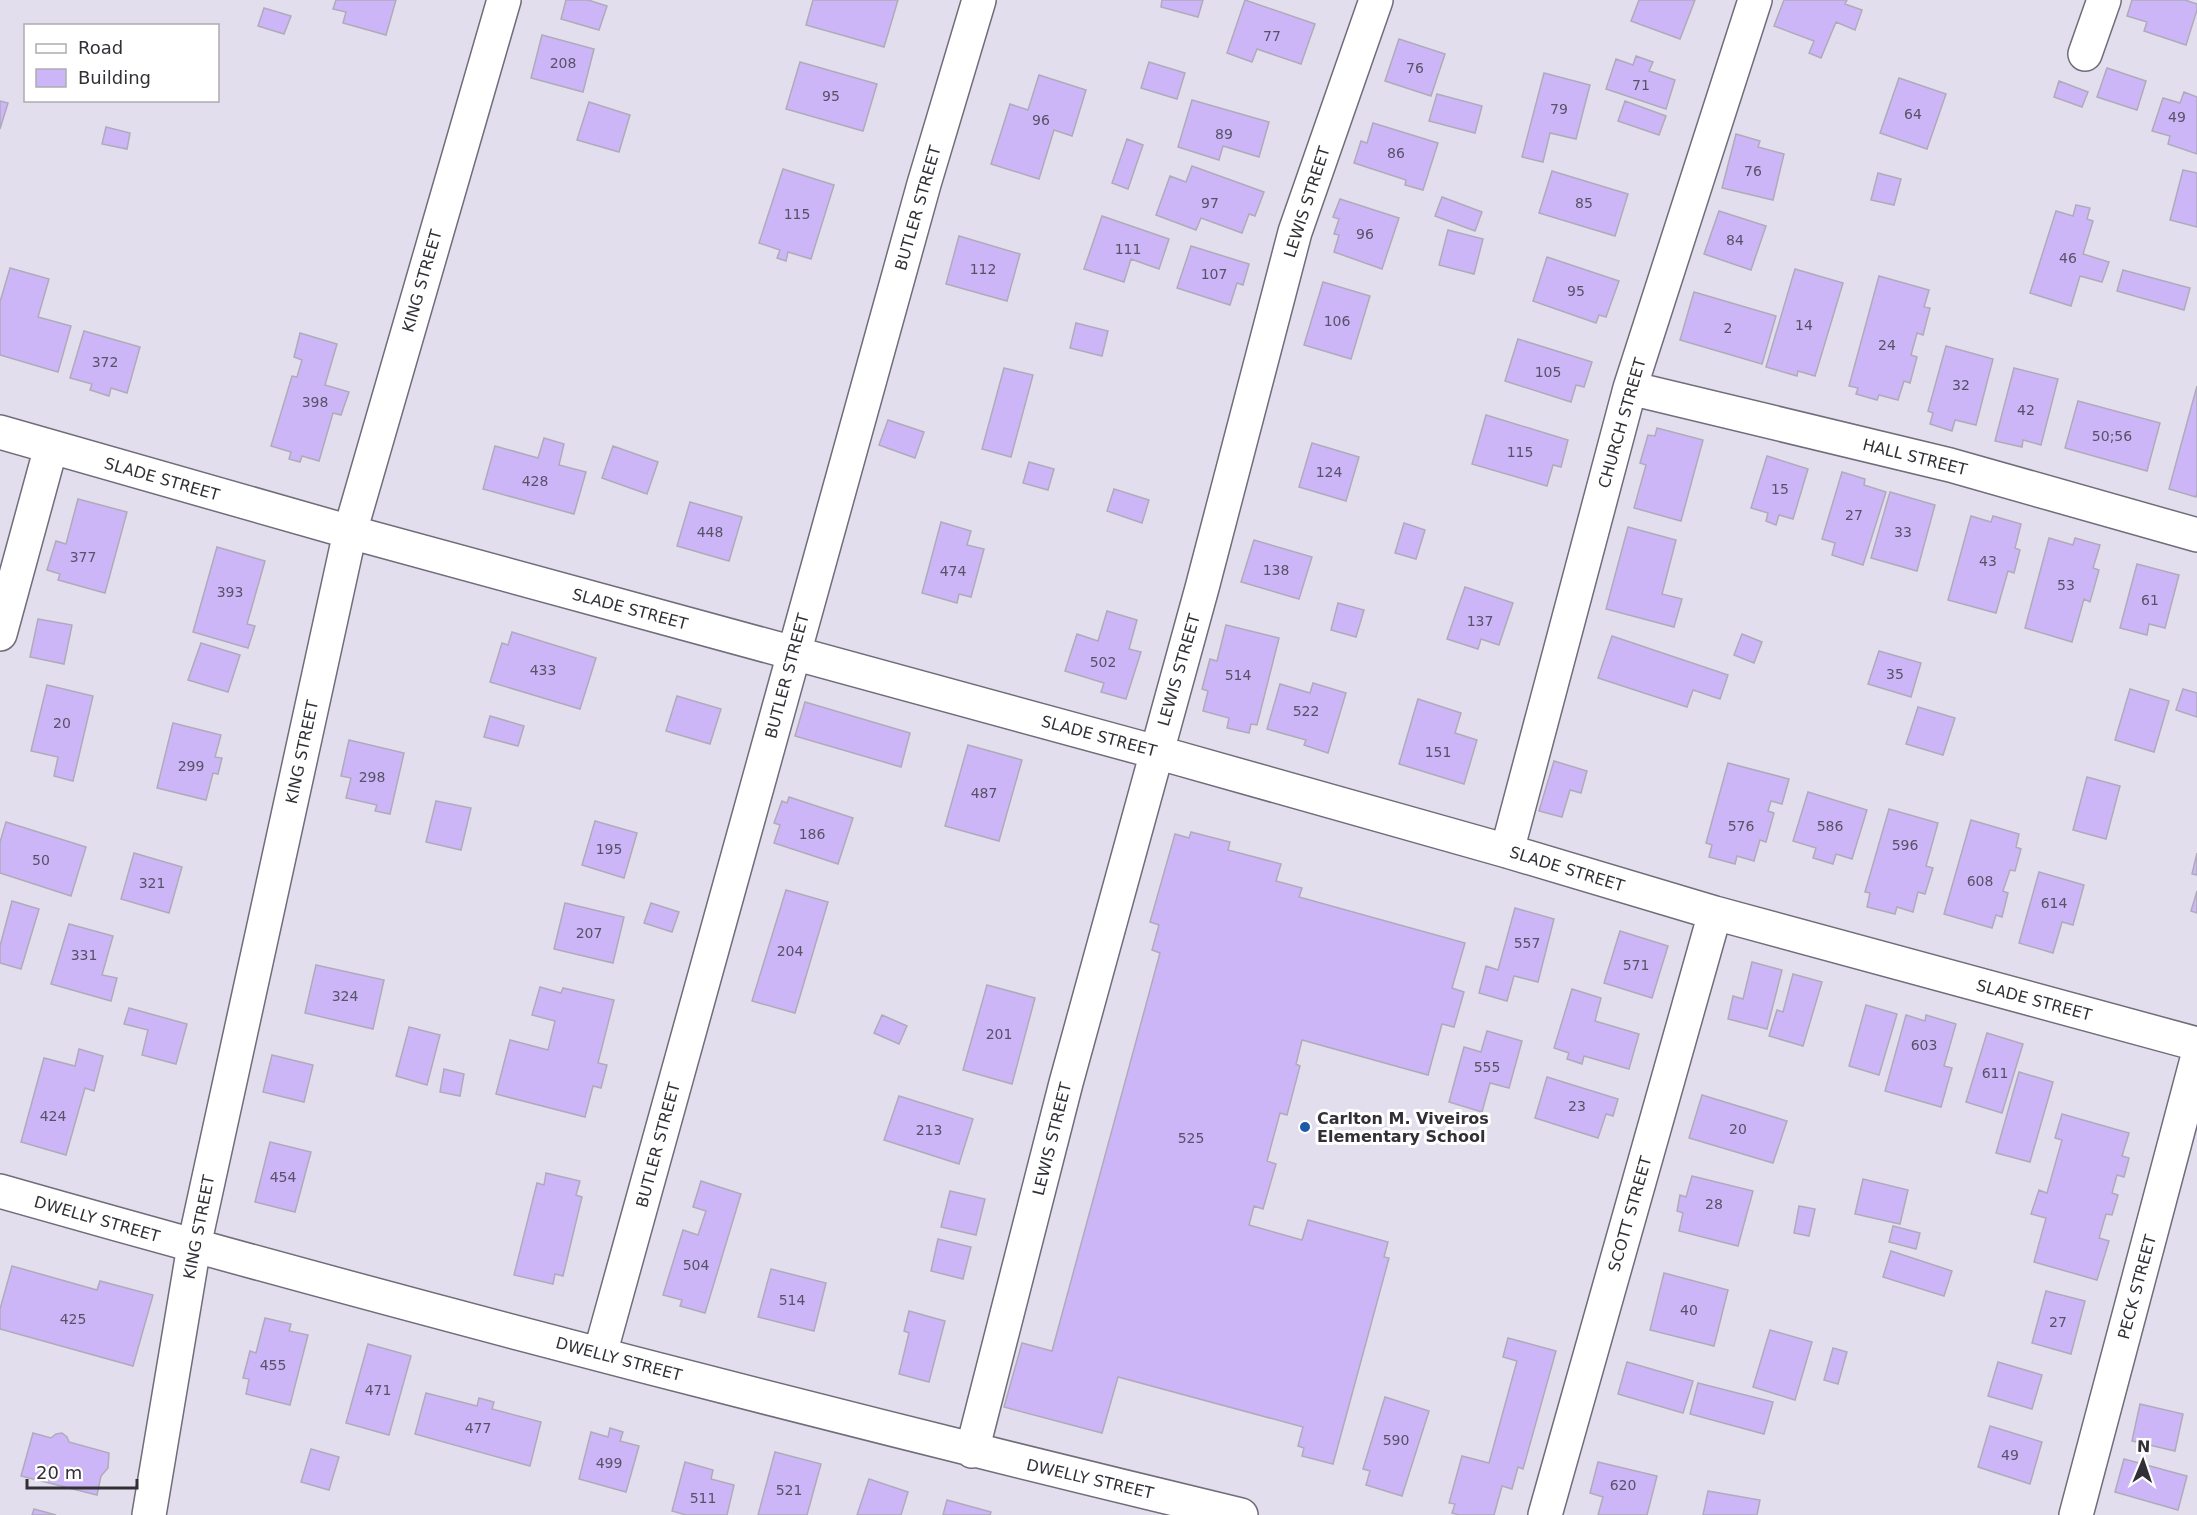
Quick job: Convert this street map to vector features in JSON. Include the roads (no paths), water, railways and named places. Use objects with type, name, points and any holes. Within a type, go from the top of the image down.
[{"type":"street","name":"KING STREET","points":[[149,1515],[194,1246],[350,532],[504,0]]},
{"type":"street","name":"BUTLER STREET","points":[[600,1354],[924,184],[979,0]]},
{"type":"street","name":"LEWIS STREET","points":[[972,1451],[1066,1083],[1202,588],[1295,232],[1376,0]]},
{"type":"street","name":"CHURCH STREET","points":[[1507,851],[1630,388],[1755,0]]},
{"type":"street","points":[[2085,54],[2104,0]]},
{"type":"street","name":"HALL STREET","points":[[1630,388],[1950,465],[2197,535]]},
{"type":"street","name":"SLADE STREET","points":[[0,432],[350,532],[1156,752],[1507,851],[1715,914],[2197,1044]]},
{"type":"street","points":[[0,634],[51,447]]},
{"type":"street","name":"SCOTT STREET","points":[[1545,1515],[1715,914]]},
{"type":"street","name":"PECK STREET","points":[[2076,1515],[2197,1059]]},
{"type":"street","name":"DWELLY STREET","points":[[0,1191],[194,1246],[600,1354],[972,1451],[1241,1515]]},
{"type":"place","name":"Carlton M. Viveiros Elementary School","points":[[1305,1127]]}]
